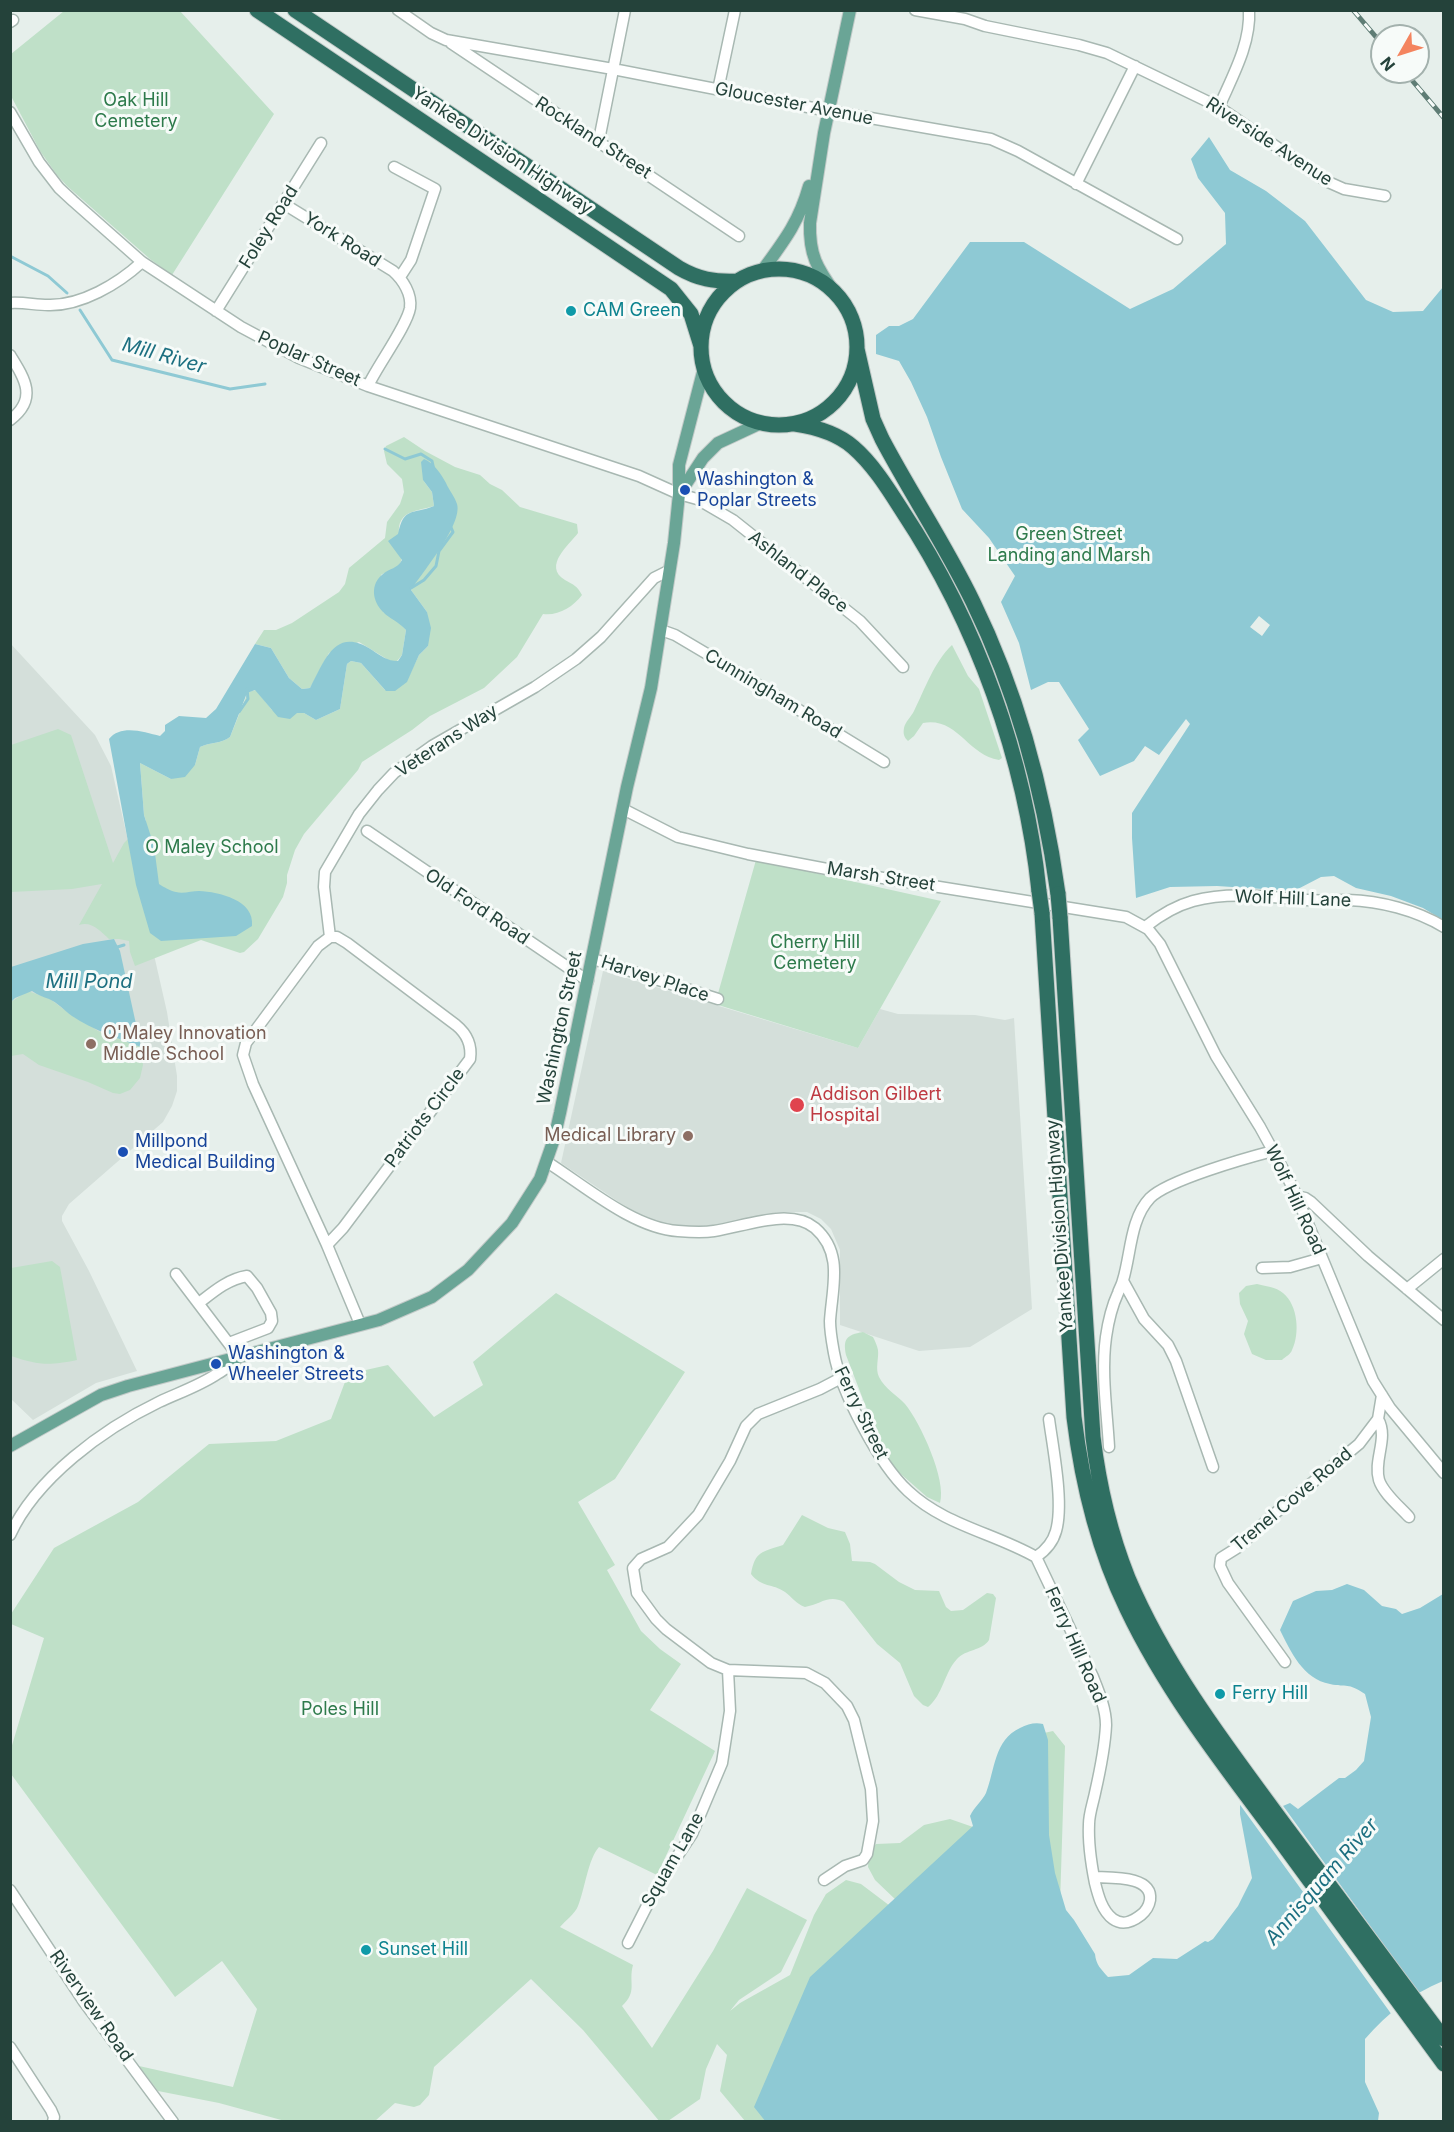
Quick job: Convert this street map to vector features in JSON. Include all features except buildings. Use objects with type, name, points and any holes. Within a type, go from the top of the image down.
[{"type":"highway","name":"Yankee Division Highway","points":[[257,10],[671,289],[691,314],[701,346]]},
{"type":"highway","name":"Yankee Division Highway","points":[[295,10],[679,267],[697,277],[737,281]]},
{"type":"highway","points":[[779,269],[809,275],[835,293],[844,304],[852,319],[857,349],[852,375],[838,398],[821,413],[795,423],[778,425],[761,423],[746,418],[732,409],[712,388],[704,368],[701,346],[703,327],[709,312],[720,296],[737,281],[762,271],[779,269]]},
{"type":"highway","name":"Yankee Division Highway","points":[[857,349],[873,418],[882,439],[968,592],[996,653],[1011,693],[1038,783],[1049,838],[1060,917],[1090,1402],[1101,1489],[1118,1548],[1135,1593],[1224,1754],[1443,2064]]},
{"type":"highway","name":"Yankee Division Highway","points":[[795,423],[837,436],[859,453],[910,522],[951,596],[987,677],[1010,742],[1029,821],[1042,913],[1074,1417],[1082,1471],[1100,1540],[1126,1607],[1150,1653],[1177,1696],[1443,2039]]},
{"type":"main road","points":[[835,293],[818,268],[812,250],[810,223],[824,132],[850,10]]},
{"type":"main road","points":[[762,271],[793,230],[802,210],[824,132]]},
{"type":"main road","name":"Washington Street","points":[[10,1446],[101,1395],[379,1320],[432,1297],[468,1270],[512,1223],[540,1179],[560,1113],[622,809],[651,688],[674,543],[680,465],[704,368]]},
{"type":"main road","name":"Washington Street","points":[[679,494],[703,458],[718,442],[761,423]]},
{"type":"street","name":"Gloucester Avenue","points":[[398,10],[431,33],[446,40],[991,139],[1018,151],[1177,239]]},
{"type":"street","points":[[598,140],[625,10]]},
{"type":"street","points":[[718,90],[735,10]]},
{"type":"street","name":"Riverside Avenue","points":[[915,10],[965,19],[986,26],[1107,53],[1219,107],[1326,181],[1344,189],[1385,196]]},
{"type":"street","points":[[1219,107],[1244,49],[1250,22],[1249,10]]},
{"type":"street","name":"Rockland Street","points":[[446,40],[739,236]]},
{"type":"street","points":[[1076,184],[1135,66]]},
{"type":"street","name":"Poplar Street","points":[[10,112],[39,162],[59,188],[142,262],[216,311],[283,350],[368,386],[639,476],[679,494]]},
{"type":"street","name":"Foley Road","points":[[216,311],[321,143]]},
{"type":"street","points":[[368,386],[408,313],[410,298],[400,278],[411,260],[435,189],[394,167]]},
{"type":"street","name":"York Road","points":[[284,204],[393,271],[400,278]]},
{"type":"street","points":[[10,303],[48,305],[72,302],[106,287],[142,262]]},
{"type":"street","points":[[10,355],[24,380],[27,394],[22,409],[10,420]]},
{"type":"street","name":"Ashland Place","points":[[679,494],[697,499],[741,526],[860,621],[903,667]]},
{"type":"street","name":"Veterans Way","points":[[330,937],[325,897],[325,872],[359,814],[378,790],[394,773],[432,746],[535,687],[576,659],[617,620],[654,578],[668,571]]},
{"type":"street","name":"Cunningham Road","points":[[661,630],[675,635],[733,669],[884,762]]},
{"type":"street","name":"Marsh Street","points":[[622,809],[671,834],[714,846],[827,869],[1126,917],[1144,927]]},
{"type":"street","name":"Old Ford Road","points":[[367,831],[588,981]]},
{"type":"street","name":"Wolf Hill Lane","points":[[1144,927],[1183,904],[1202,899],[1236,896],[1318,901],[1350,900],[1408,911],[1443,927]]},
{"type":"street","name":"Wolf Hill Road","points":[[1144,927],[1160,944],[1216,1056],[1273,1151],[1296,1196],[1366,1368],[1382,1395],[1443,1473]]},
{"type":"street","points":[[330,937],[318,945],[246,1043],[243,1055],[253,1084],[327,1245],[360,1324]]},
{"type":"street","name":"Patriots Circle","points":[[327,1245],[343,1228],[470,1059],[471,1052],[470,1044],[462,1030],[347,943],[337,937],[330,937]]},
{"type":"street","name":"Harvey Place","points":[[593,959],[718,999]]},
{"type":"street","points":[[1109,1447],[1104,1370],[1105,1347],[1109,1320],[1123,1281],[1143,1207],[1152,1196],[1167,1186],[1273,1151]]},
{"type":"street","name":"Ferry Street","points":[[547,1162],[630,1216],[662,1229],[706,1233],[782,1218],[808,1222],[820,1233],[832,1251],[835,1270],[830,1325],[841,1378],[885,1464],[913,1496],[929,1508],[968,1528],[1036,1557]]},
{"type":"street","points":[[1296,1196],[1311,1202],[1368,1256],[1443,1320]]},
{"type":"street","points":[[1262,1268],[1290,1267],[1322,1258]]},
{"type":"street","points":[[1407,1288],[1443,1259]]},
{"type":"street","points":[[10,1536],[39,1492],[53,1476],[90,1445],[150,1406],[218,1374],[239,1357],[176,1274]]},
{"type":"street","points":[[199,1303],[230,1281],[240,1277],[247,1276],[257,1288],[271,1313],[272,1321],[268,1328],[229,1343]]},
{"type":"street","points":[[1123,1281],[1144,1319],[1168,1345],[1176,1361],[1213,1467]]},
{"type":"street","points":[[824,1880],[845,1866],[863,1860],[867,1854],[873,1821],[873,1800],[854,1720],[839,1696],[812,1675],[796,1672],[728,1670],[711,1663],[666,1629],[637,1593],[633,1568],[641,1559],[668,1547],[698,1515],[730,1461],[746,1426],[758,1414],[806,1396],[841,1378]]},
{"type":"street","name":"Trenel Cove Road","points":[[1285,1662],[1228,1583],[1220,1566],[1221,1558],[1237,1548],[1363,1440],[1378,1419],[1382,1395]]},
{"type":"street","points":[[1036,1557],[1044,1551],[1055,1533],[1058,1512],[1057,1478],[1049,1419]]},
{"type":"street","points":[[1378,1419],[1382,1442],[1378,1478],[1383,1488],[1409,1516]]},
{"type":"street","name":"Ferry Hill Road","points":[[1036,1557],[1093,1677],[1105,1713],[1105,1739],[1089,1822],[1089,1856],[1094,1877],[1102,1903],[1108,1915],[1116,1921],[1126,1923],[1132,1922],[1148,1908],[1149,1890],[1140,1882],[1094,1877]]},
{"type":"street","name":"Squam Lane","points":[[628,1942],[651,1896],[696,1825],[722,1763],[730,1711],[728,1670]]},
{"type":"street","name":"Riverview Road","points":[[10,1890],[84,2002],[173,2121]]},
{"type":"street","points":[[10,2046],[51,2110],[53,2121]]},
{"type":"shaded area","name":"O'Maley Innovation Middle School","points":[[10,643],[95,735],[111,766],[167,1012],[177,1076],[177,1091],[163,1122],[69,1204],[62,1216],[62,1221],[137,1371],[96,1383],[33,1420],[10,1398]]},
{"type":"shaded area","name":"Addison Gilbert Hospital","points":[[603,971],[858,1048],[880,1009],[898,1014],[975,1015],[1005,1020],[1014,1018],[1032,1309],[970,1347],[919,1351],[840,1325],[840,1250],[831,1229],[821,1219],[807,1212],[777,1212],[725,1224],[687,1227],[663,1223],[635,1213],[561,1163]]},
{"type":"green space","name":"Oak Hill Cemetery","points":[[64,11],[180,11],[274,114],[172,275],[150,259],[57,175],[40,151],[11,96],[11,54]]},
{"type":"green space","name":"O Maley School","points":[[404,437],[455,467],[480,475],[490,484],[502,490],[520,507],[577,524],[578,533],[560,555],[556,568],[559,574],[575,586],[582,595],[570,607],[560,612],[543,614],[517,657],[484,688],[430,716],[362,762],[358,770],[304,834],[295,850],[283,897],[258,939],[244,952],[240,953],[201,940],[135,966],[129,941],[109,939],[88,924],[79,925],[102,884],[72,889],[11,892],[11,745],[58,729],[71,735],[113,863],[124,843],[146,821],[140,763],[171,779],[195,765],[200,747],[230,737],[248,692],[256,690],[272,710],[304,713],[316,720],[340,709],[347,664],[351,661],[361,663],[385,690],[409,676],[419,655],[428,646],[427,612],[411,590],[457,511],[423,480],[432,492],[434,506],[412,512],[401,520],[399,533],[401,560],[399,565],[381,575],[383,612],[398,621],[406,630],[402,655],[397,661],[390,661],[359,642],[329,653],[310,688],[302,689],[289,678],[271,648],[255,644],[264,630],[276,630],[292,623],[339,592],[345,584],[349,568],[385,538],[387,522],[400,504],[404,492],[402,479],[387,464],[384,451],[386,446]]},
{"type":"green space","points":[[952,645],[968,676],[979,689],[1002,758],[999,760],[988,757],[954,731],[935,723],[923,723],[908,741],[905,737],[906,724],[935,668]]},
{"type":"green space","name":"Cherry Hill Cemetery","points":[[756,860],[941,901],[858,1048],[715,1004]]},
{"type":"green space","points":[[28,991],[50,999],[98,1031],[141,1047],[143,1065],[140,1078],[130,1090],[120,1094],[113,1093],[39,1065],[23,1054],[11,1056],[11,1002]]},
{"type":"green space","points":[[52,1261],[60,1267],[77,1360],[43,1364],[11,1356],[11,1268]]},
{"type":"green space","points":[[1257,1284],[1283,1293],[1295,1312],[1297,1328],[1295,1343],[1290,1353],[1282,1360],[1266,1360],[1252,1354],[1244,1334],[1248,1321],[1240,1304],[1239,1293],[1246,1286]]},
{"type":"green space","name":"Poles Hill","points":[[556,1293],[685,1372],[615,1479],[578,1502],[615,1565],[607,1570],[641,1631],[681,1664],[650,1710],[715,1751],[657,1875],[599,1847],[592,1859],[577,1909],[560,1927],[633,1965],[630,1996],[622,2006],[652,2048],[713,1951],[747,1888],[807,1920],[781,1972],[739,2000],[730,2011],[790,1975],[814,1915],[826,1894],[846,1880],[861,1884],[902,1915],[897,1901],[875,1880],[868,1867],[869,1851],[876,1844],[900,1843],[924,1825],[950,1819],[973,1827],[973,1832],[1044,1733],[1053,1731],[1065,1746],[1060,1904],[961,2121],[745,2121],[720,2091],[727,2055],[717,2044],[706,2069],[700,2099],[668,2121],[660,2122],[583,2030],[531,1979],[434,2067],[429,2095],[420,2105],[414,2107],[395,2103],[375,2121],[285,2121],[219,2103],[158,2091],[139,2066],[233,2087],[257,2009],[222,1961],[175,1997],[11,1774],[10,1752],[44,1638],[11,1624],[11,1614],[54,1548],[138,1502],[209,1444],[276,1441],[331,1419],[348,1374],[388,1365],[434,1417],[483,1385],[473,1362]]},
{"type":"green space","points":[[863,1332],[873,1337],[877,1345],[879,1377],[905,1404],[925,1437],[940,1480],[940,1503],[927,1497],[894,1468],[874,1428],[845,1350],[849,1336]]},
{"type":"green space","points":[[802,1515],[828,1528],[845,1532],[850,1544],[852,1561],[875,1564],[899,1582],[915,1590],[939,1591],[946,1607],[951,1611],[963,1610],[987,1593],[993,1594],[996,1598],[989,1640],[986,1644],[957,1659],[937,1696],[928,1707],[914,1696],[900,1663],[877,1644],[844,1602],[833,1599],[805,1607],[785,1592],[759,1581],[751,1574],[757,1557],[765,1551],[783,1545]]},
{"type":"water","points":[[1209,137],[1230,170],[1266,191],[1305,221],[1366,300],[1393,312],[1423,311],[1443,287],[1443,920],[1423,908],[1391,896],[1356,888],[1334,876],[1321,877],[1294,891],[1217,886],[1170,887],[1136,898],[1132,813],[1190,724],[1186,719],[1159,755],[1145,746],[1134,761],[1100,776],[1078,740],[1089,729],[1059,682],[1048,682],[1031,690],[1019,643],[1001,602],[1015,576],[989,538],[962,509],[927,417],[899,361],[876,354],[876,335],[889,326],[899,326],[913,319],[970,242],[1024,242],[1130,309],[1173,289],[1226,244],[1225,213],[1198,178],[1191,159]]},
{"type":"water","points":[[424,459],[442,476],[456,501],[457,513],[448,536],[411,590],[427,612],[431,628],[428,646],[419,655],[407,682],[395,691],[386,691],[361,663],[351,661],[347,664],[340,709],[316,720],[304,713],[297,713],[290,719],[278,717],[255,690],[247,693],[230,737],[200,747],[195,765],[185,777],[171,779],[140,763],[144,815],[154,846],[159,884],[179,893],[199,891],[216,893],[234,899],[248,910],[251,917],[252,926],[236,936],[161,941],[150,933],[136,885],[109,739],[114,734],[126,730],[160,736],[165,731],[165,725],[179,716],[206,718],[216,709],[255,644],[271,648],[289,678],[302,689],[310,688],[326,657],[340,644],[349,642],[359,644],[384,658],[398,661],[402,655],[406,630],[379,608],[374,588],[379,578],[402,560],[388,541],[398,534],[403,519],[410,513],[434,506],[432,492],[423,480],[421,462]]},
{"type":"water","name":"Mill Pond","points":[[114,939],[120,951],[141,1047],[88,1025],[52,1000],[32,991],[11,1002],[11,967],[83,944]]},
{"type":"water","name":"Annisquam River","points":[[1347,1584],[1364,1590],[1382,1606],[1396,1609],[1402,1614],[1420,1608],[1443,1594],[1443,1981],[1401,2005],[1365,2039],[1365,2082],[1379,2113],[1378,2121],[766,2122],[754,2107],[810,1977],[973,1826],[970,1816],[986,1793],[1000,1748],[1011,1733],[1026,1725],[1043,1724],[1048,1740],[1049,1835],[1055,1873],[1066,1910],[1095,1954],[1103,1972],[1108,1977],[1129,1975],[1153,1958],[1177,1959],[1205,1941],[1213,1939],[1238,1906],[1252,1878],[1240,1803],[1257,1817],[1290,1803],[1298,1809],[1339,1778],[1345,1778],[1356,1770],[1364,1761],[1371,1717],[1365,1694],[1351,1687],[1330,1684],[1312,1677],[1299,1663],[1280,1630],[1293,1601],[1316,1591],[1332,1590]]},
{"type":"pier","points":[[1259,616],[1270,625],[1262,636],[1250,627]]},
{"type":"pier","points":[[1241,1800],[1256,1814],[1281,1803],[1421,1996],[1392,2015],[1238,1802]]},
{"type":"waterway","name":"Mill River","points":[[10,256],[48,276],[67,293]]},
{"type":"waterway","name":"Mill River","points":[[80,310],[112,360],[230,389],[265,384]]},
{"type":"waterway","name":"Mill River","points":[[385,449],[405,459],[421,454],[432,461],[434,470]]},
{"type":"waterway","name":"Mill River","points":[[411,588],[424,580],[436,566],[439,551],[453,532],[450,525]]},
{"type":"waterway","name":"Mill River","points":[[239,712],[248,699],[247,689]]},
{"type":"waterway","name":"Mill River","points":[[114,948],[124,945]]},
{"type":"railway","points":[[1353,10],[1370,30]]},
{"type":"railway","points":[[1415,84],[1444,118]]},
{"type":"place","name":"CAM Green","points":[[571,311]]},
{"type":"place","name":"Washington & Poplar Streets","points":[[685,490]]},
{"type":"place","name":"O'Maley Innovation Middle School","points":[[91,1044]]},
{"type":"place","name":"Addison Gilbert Hospital","points":[[797,1105]]},
{"type":"place","name":"Medical Library","points":[[688,1136]]},
{"type":"place","name":"Millpond Medical Building","points":[[123,1152]]},
{"type":"place","name":"Washington & Wheeler Streets","points":[[216,1364]]},
{"type":"place","name":"Ferry Hill","points":[[1220,1694]]},
{"type":"place","name":"Sunset Hill","points":[[366,1950]]},
{"type":"park label","name":"Green Street Landing and Marsh","points":[[1069,545]]}]
